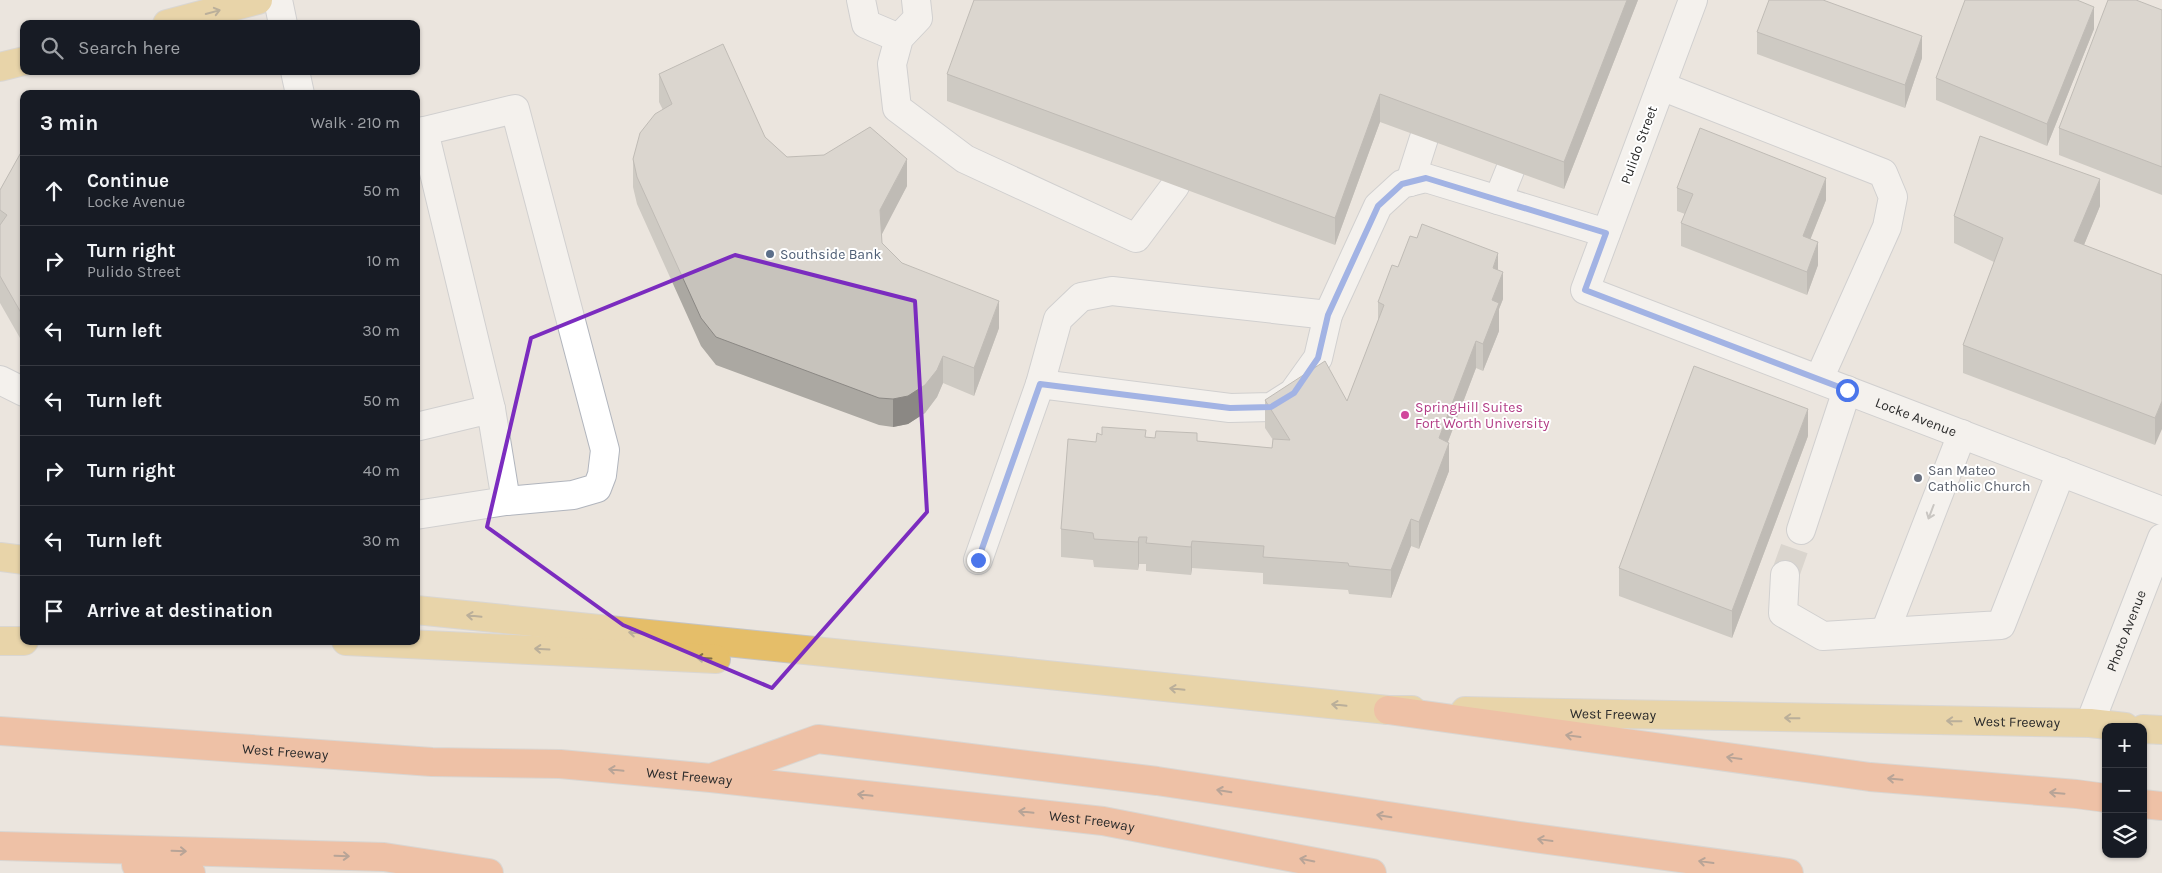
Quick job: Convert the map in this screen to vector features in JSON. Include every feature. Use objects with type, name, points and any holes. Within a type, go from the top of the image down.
[{"type":"highway","points":[[1388,710],[1870,776],[2102,798]]},
{"type":"highway","name":"West Freeway","points":[[0,731],[432,762],[560,764],[711,778],[1103,821],[1372,873]]},
{"type":"highway","points":[[711,778],[818,739],[1157,781],[1520,836],[1789,873]]},
{"type":"highway","points":[[2147,804],[2162,806]]},
{"type":"highway","points":[[4,846],[191,873]]},
{"type":"highway","points":[[4,846],[384,857],[489,873]]},
{"type":"main road","points":[[182,20],[258,0]]},
{"type":"main road","points":[[0,67],[20,62]]},
{"type":"main road","points":[[0,557],[20,560]]},
{"type":"main road","points":[[420,610],[1102,681]]},
{"type":"main road","points":[[0,641],[20,641]]},
{"type":"main road","points":[[420,644],[620,653],[1102,681]]},
{"type":"main road","name":"West Freeway","points":[[1102,681],[1388,710],[2102,724]]},
{"type":"main road","points":[[2147,729],[2162,730]]},
{"type":"street","points":[[278,0],[282,20]]},
{"type":"street","points":[[861,0],[866,24],[899,38]]},
{"type":"street","points":[[916,0],[918,18],[899,38],[892,64],[897,108],[965,159],[1136,238],[1175,186]]},
{"type":"street","name":"Pulido Street","points":[[1585,290],[1693,0]]},
{"type":"street","points":[[296,75],[299,90]]},
{"type":"street","points":[[1661,86],[1883,173],[1893,197],[1886,227],[1819,380]]},
{"type":"street","points":[[420,514],[506,501],[573,495],[598,488],[602,475],[605,450],[515,109],[420,132],[491,409],[506,501]]},
{"type":"street","points":[[1410,182],[1424,138]]},
{"type":"street","points":[[1498,200],[1510,170]]},
{"type":"street","points":[[1040,384],[1230,408],[1271,407],[1294,393],[1318,358],[1328,315],[1378,206],[1402,184],[1426,178],[1606,233]]},
{"type":"street","name":"Locke Avenue","points":[[1585,290],[2162,511]]},
{"type":"street","points":[[978,560],[1040,384],[1058,318],[1081,297],[1112,291],[1328,315]]},
{"type":"street","points":[[0,380],[20,390]]},
{"type":"street","points":[[1801,530],[1847,390]]},
{"type":"street","points":[[420,426],[491,409]]},
{"type":"street","points":[[1885,632],[1962,434]]},
{"type":"street","points":[[1785,575],[1783,613],[1823,636],[2001,625],[2061,472]]},
{"type":"street","name":"Photo Avenue","points":[[2090,723],[2162,538]]},
{"type":"highlighted area","points":[[735,255],[915,301],[927,512],[772,688],[623,625],[487,527],[531,338]]},
{"type":"building","points":[[974,0],[1627,0],[1564,162],[1380,94],[1335,218],[947,74]]},
{"type":"building","points":[[1769,0],[1823,0],[1922,36],[1905,85],[1757,32]]},
{"type":"building","points":[[1965,0],[2077,0],[2094,7],[2047,124],[1936,78]]},
{"type":"building","points":[[2108,0],[2136,0],[2162,10],[2162,167],[2059,128]]},
{"type":"building","name":"Southside Bank","points":[[723,44],[765,137],[787,157],[824,155],[870,127],[907,159],[880,210],[882,243],[902,263],[999,301],[974,368],[943,356],[937,370],[925,385],[908,396],[893,399],[879,398],[716,337],[701,318],[637,177],[633,159],[640,133],[655,114],[672,104],[659,74]]},
{"type":"building","points":[[1700,128],[1826,178],[1803,236],[1818,242],[1807,272],[1681,223],[1693,194],[1677,188]]},
{"type":"building","points":[[1980,136],[2100,179],[2074,241],[2162,275],[2162,401],[2155,418],[1963,345],[2003,238],[1954,216]]},
{"type":"building","points":[[20,154],[20,311],[0,276],[0,225],[7,215],[0,210],[0,190]]},
{"type":"building","name":"SpringHill Suites Fort Worth University","points":[[1422,224],[1498,253],[1493,268],[1503,272],[1492,300],[1499,303],[1483,344],[1476,341],[1439,438],[1449,443],[1419,522],[1411,519],[1391,570],[1349,566],[1348,563],[1263,557],[1264,546],[1192,541],[1191,547],[1146,543],[1147,537],[1139,537],[1138,542],[1094,539],[1093,533],[1061,529],[1068,439],[1096,442],[1097,433],[1102,435],[1102,427],[1146,430],[1145,437],[1155,438],[1156,431],[1197,433],[1197,441],[1272,448],[1273,439],[1290,440],[1265,400],[1325,361],[1347,401],[1384,305],[1378,302],[1392,265],[1398,267],[1410,236],[1417,238]]},
{"type":"building","points":[[1694,366],[1808,409],[1732,611],[1619,568]]},
{"type":"tunnel","points":[[1785,575],[1801,530]]},
{"type":"place","name":"Southside Bank","points":[[770,254]]},
{"type":"place","name":"SpringHill Suites Fort Worth University","points":[[1405,415]]},
{"type":"place","name":"San Mateo Catholic Church","points":[[1918,478]]},
{"type":"route","points":[[978,560],[1040,384],[1230,408],[1271,407],[1294,393],[1318,358],[1328,315],[1378,206],[1402,184],[1426,178],[1606,233],[1585,290],[1847,390]]}]
